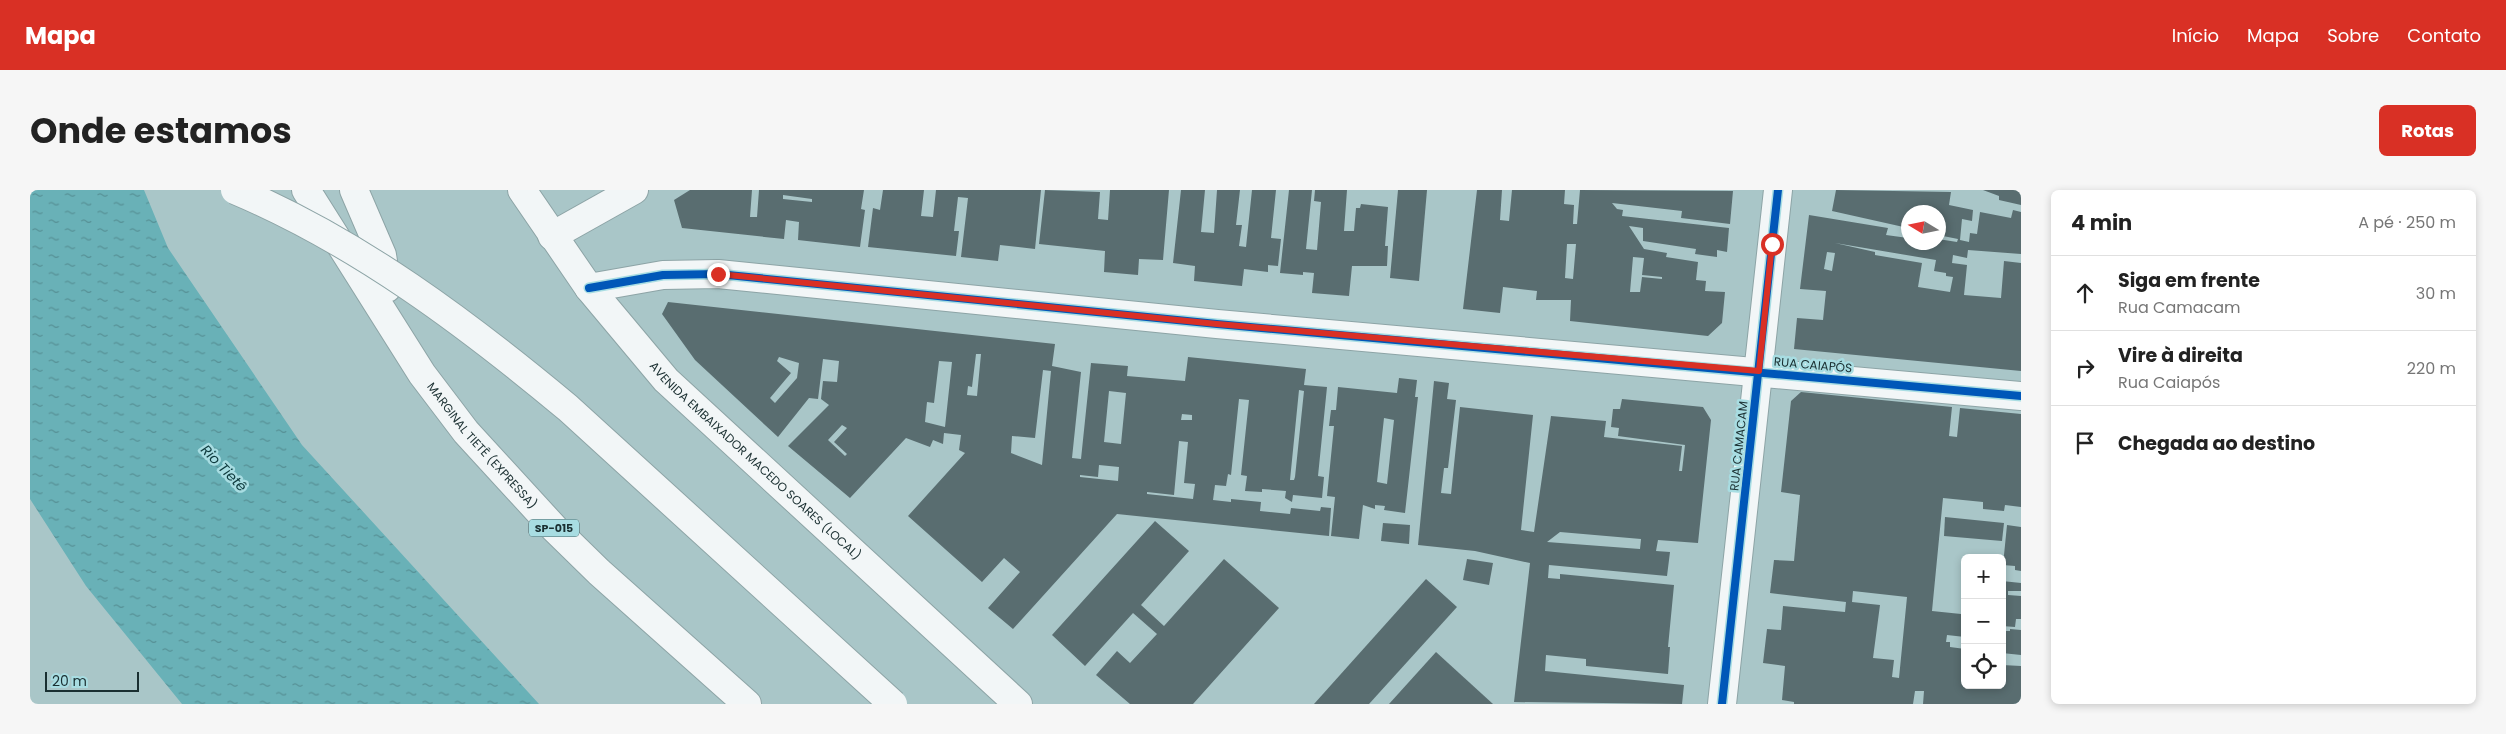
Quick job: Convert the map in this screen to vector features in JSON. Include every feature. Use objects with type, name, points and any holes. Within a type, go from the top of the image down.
[{"type":"main road","points":[[235,190],[319,232],[391,274],[453,316],[515,364],[568,408],[893,704]]},
{"type":"main road","name":"MARGINAL TIETÊ (EXPRESSA)","points":[[306,190],[422,374],[466,432],[507,479],[599,572],[747,704]]},
{"type":"main road","points":[[354,190],[382,255],[392,324]]},
{"type":"main road","name":"AVENIDA EMBAIXADOR MACEDO SOARES (LOCAL)","points":[[522,190],[589,288],[666,380],[1018,704]]},
{"type":"main road","points":[[552,236],[634,190]]},
{"type":"main road","name":"RUA CAMACAM","points":[[1722,704],[1778,190]]},
{"type":"main road","name":"RUA CAIAPÓS","points":[[589,288],[663,275],[718,274],[1217,324],[1759,371],[2021,396]]},
{"type":"water","name":"Rio Tietê","points":[[30,190],[144,190],[168,248],[302,445],[539,704],[182,704],[86,586],[30,499]]},
{"type":"building","points":[[690,190],[752,190],[750,217],[757,217],[759,190],[864,190],[861,209],[865,210],[860,247],[798,240],[799,222],[786,220],[784,239],[682,228],[674,200]],"holes":[[[783,195],[812,199],[812,202],[783,199]]]},
{"type":"building","points":[[883,190],[924,190],[921,216],[933,217],[936,190],[1041,190],[1035,249],[1000,245],[998,261],[961,257],[968,198],[958,197],[954,231],[959,231],[956,256],[868,247],[873,208],[880,210]]},
{"type":"building","points":[[1045,190],[1100,192],[1098,219],[1108,220],[1110,190],[1169,190],[1163,260],[1139,259],[1138,275],[1104,272],[1105,251],[1039,244]]},
{"type":"building","points":[[1181,190],[1205,190],[1201,232],[1214,233],[1217,190],[1240,190],[1236,225],[1242,225],[1239,246],[1246,247],[1252,190],[1276,190],[1271,238],[1281,239],[1278,266],[1268,265],[1268,272],[1244,269],[1242,286],[1194,281],[1195,266],[1173,263]]},
{"type":"building","points":[[1289,190],[1312,190],[1306,249],[1317,250],[1321,202],[1314,201],[1315,190],[1347,190],[1344,231],[1354,231],[1356,208],[1360,208],[1361,204],[1388,207],[1385,246],[1388,246],[1387,266],[1352,266],[1349,296],[1312,293],[1314,273],[1303,272],[1303,275],[1280,273]]},
{"type":"building","points":[[1398,190],[1427,190],[1419,281],[1390,278]]},
{"type":"building","points":[[1477,190],[1502,190],[1500,220],[1509,221],[1512,190],[1565,190],[1564,204],[1574,205],[1573,224],[1577,224],[1580,190],[1733,191],[1730,224],[1681,218],[1682,211],[1612,203],[1617,209],[1623,210],[1622,216],[1729,228],[1727,252],[1717,250],[1717,257],[1695,254],[1696,249],[1643,241],[1643,228],[1629,226],[1644,249],[1667,253],[1666,257],[1698,262],[1696,280],[1706,281],[1705,291],[1725,292],[1722,323],[1708,336],[1570,321],[1571,300],[1536,300],[1537,291],[1503,287],[1500,313],[1463,309]],"holes":[[[1567,244],[1576,244],[1573,279],[1565,278]],[[1633,257],[1644,258],[1642,275],[1662,277],[1662,279],[1642,277],[1640,292],[1630,292]]]},
{"type":"building","points":[[1836,190],[1951,192],[1949,205],[1973,210],[1972,221],[1962,219],[1960,240],[1969,242],[1970,233],[1977,234],[1980,212],[2011,218],[2013,210],[2021,212],[2021,254],[1968,250],[1967,258],[1953,255],[1952,263],[1967,265],[1964,295],[2001,298],[2004,261],[2021,263],[2021,371],[1794,349],[1797,318],[1823,320],[1826,291],[1800,289],[1809,215],[1888,228],[1886,235],[1901,237],[1901,250],[1946,250],[1946,240],[1957,242],[1958,239],[1946,237],[1946,205],[1901,205],[1901,226],[1832,211]],"holes":[[[1835,243],[1936,260],[1934,271],[1946,273],[1946,276],[1953,277],[1950,292],[1918,287],[1922,263],[1875,255],[1875,252]],[[1827,252],[1835,253],[1832,271],[1824,269]]]},
{"type":"building","points":[[1983,190],[2021,190],[2021,205],[1999,200],[1999,196]]},
{"type":"building","points":[[668,302],[1055,344],[1052,366],[1081,372],[1072,458],[1081,459],[1091,363],[1128,366],[1127,376],[1185,381],[1188,357],[1306,369],[1304,385],[1327,387],[1318,476],[1324,477],[1322,498],[1293,495],[1292,502],[1285,498],[1286,491],[1262,489],[1262,492],[1245,491],[1247,476],[1241,475],[1249,400],[1239,399],[1231,475],[1228,474],[1226,486],[1215,485],[1213,500],[1231,502],[1231,499],[1261,502],[1260,511],[1290,514],[1291,508],[1320,511],[1321,507],[1331,508],[1329,536],[1117,514],[1013,629],[988,608],[1020,572],[1004,558],[982,582],[908,516],[965,453],[959,450],[961,435],[944,433],[943,444],[933,440],[930,447],[906,438],[850,498],[788,446],[829,405],[821,399],[823,381],[837,382],[839,361],[823,359],[818,399],[809,398],[778,437],[695,360],[662,314]],"holes":[[[976,354],[981,354],[977,396],[967,395],[968,386],[972,387]],[[779,357],[799,363],[797,378],[775,403],[770,398],[791,373],[777,361]],[[939,361],[952,362],[945,427],[925,422],[927,402],[934,403]],[[1043,370],[1051,371],[1042,465],[1011,453],[1012,436],[1035,438]],[[1299,390],[1304,391],[1294,480],[1290,480]],[[1109,391],[1126,393],[1121,444],[1104,442]],[[1182,414],[1192,415],[1192,420],[1181,420]],[[842,425],[847,428],[834,442],[847,454],[845,456],[828,440]],[[1179,441],[1188,442],[1184,483],[1195,484],[1193,499],[1147,494],[1147,492],[1174,495]],[[1099,465],[1119,467],[1118,481],[1080,477],[1080,475],[1098,477]]]},
{"type":"building","points":[[1399,378],[1417,380],[1415,397],[1418,397],[1405,513],[1384,510],[1385,506],[1375,505],[1375,509],[1363,505],[1359,539],[1331,536],[1335,497],[1327,496],[1334,426],[1329,426],[1331,410],[1336,410],[1338,387],[1397,393]],"holes":[[[1384,418],[1394,420],[1387,484],[1377,482]]]},
{"type":"building","points":[[1434,381],[1449,383],[1447,399],[1456,400],[1448,468],[1444,468],[1441,493],[1451,494],[1460,407],[1533,415],[1521,530],[1534,532],[1551,416],[1606,421],[1604,437],[1682,446],[1679,471],[1682,471],[1685,445],[1618,436],[1619,428],[1611,427],[1613,409],[1620,409],[1622,399],[1703,407],[1711,420],[1698,543],[1658,540],[1656,551],[1670,552],[1667,576],[1549,565],[1548,578],[1560,579],[1560,574],[1674,585],[1668,647],[1670,647],[1668,674],[1586,666],[1586,659],[1546,655],[1545,671],[1684,685],[1682,704],[1514,702],[1530,563],[1475,551],[1418,545]],"holes":[[[1560,532],[1641,539],[1640,549],[1547,542]]]},
{"type":"building","points":[[1801,392],[1952,407],[1949,436],[1957,437],[1960,408],[2021,414],[2021,507],[2005,505],[2004,511],[1983,509],[1983,502],[1943,498],[1932,611],[1961,614],[1961,637],[1947,635],[1946,642],[1950,642],[1950,647],[1961,648],[1961,689],[2006,689],[2006,665],[2021,666],[2021,704],[1923,704],[1924,691],[1915,691],[1913,704],[1794,704],[1794,702],[1782,700],[1785,666],[1763,663],[1767,629],[1781,630],[1783,606],[1845,612],[1846,602],[1770,593],[1774,560],[1794,561],[1800,495],[1781,492],[1791,401]],"holes":[[[1853,591],[1907,597],[1899,678],[1892,677],[1894,660],[1873,658],[1880,605],[1852,602]]]},
{"type":"building","points":[[1945,517],[2004,523],[2002,541],[1944,536]]},
{"type":"building","points":[[1155,521],[1189,551],[1141,605],[1164,626],[1224,559],[1279,608],[1193,704],[1130,704],[1096,675],[1117,651],[1130,663],[1157,634],[1133,613],[1085,666],[1052,635]]},
{"type":"building","points":[[1383,523],[1410,525],[1409,544],[1381,541]]},
{"type":"building","points":[[2007,525],[2021,527],[2021,571],[2015,570],[2015,566],[2006,565],[2006,554],[2004,554]]},
{"type":"building","points":[[1467,559],[1493,563],[1489,585],[1463,580]]},
{"type":"building","points":[[1426,579],[1457,607],[1369,704],[1314,704]]},
{"type":"building","points":[[2006,581],[2021,583],[2021,591],[2008,591],[2008,595],[2021,596],[2021,619],[2016,619],[2015,627],[2006,626]]},
{"type":"building","points":[[2010,629],[2021,630],[2021,655],[2006,653],[2006,631],[2010,631]]},
{"type":"building","points":[[1436,652],[1493,704],[1389,704]]},
{"type":"cycle path","points":[[1722,704],[1778,190]]},
{"type":"cycle path","points":[[589,288],[663,275],[718,274],[1217,324],[2021,396]]},
{"type":"route","points":[[718,274],[1217,324],[1759,371],[1772,244]]}]
